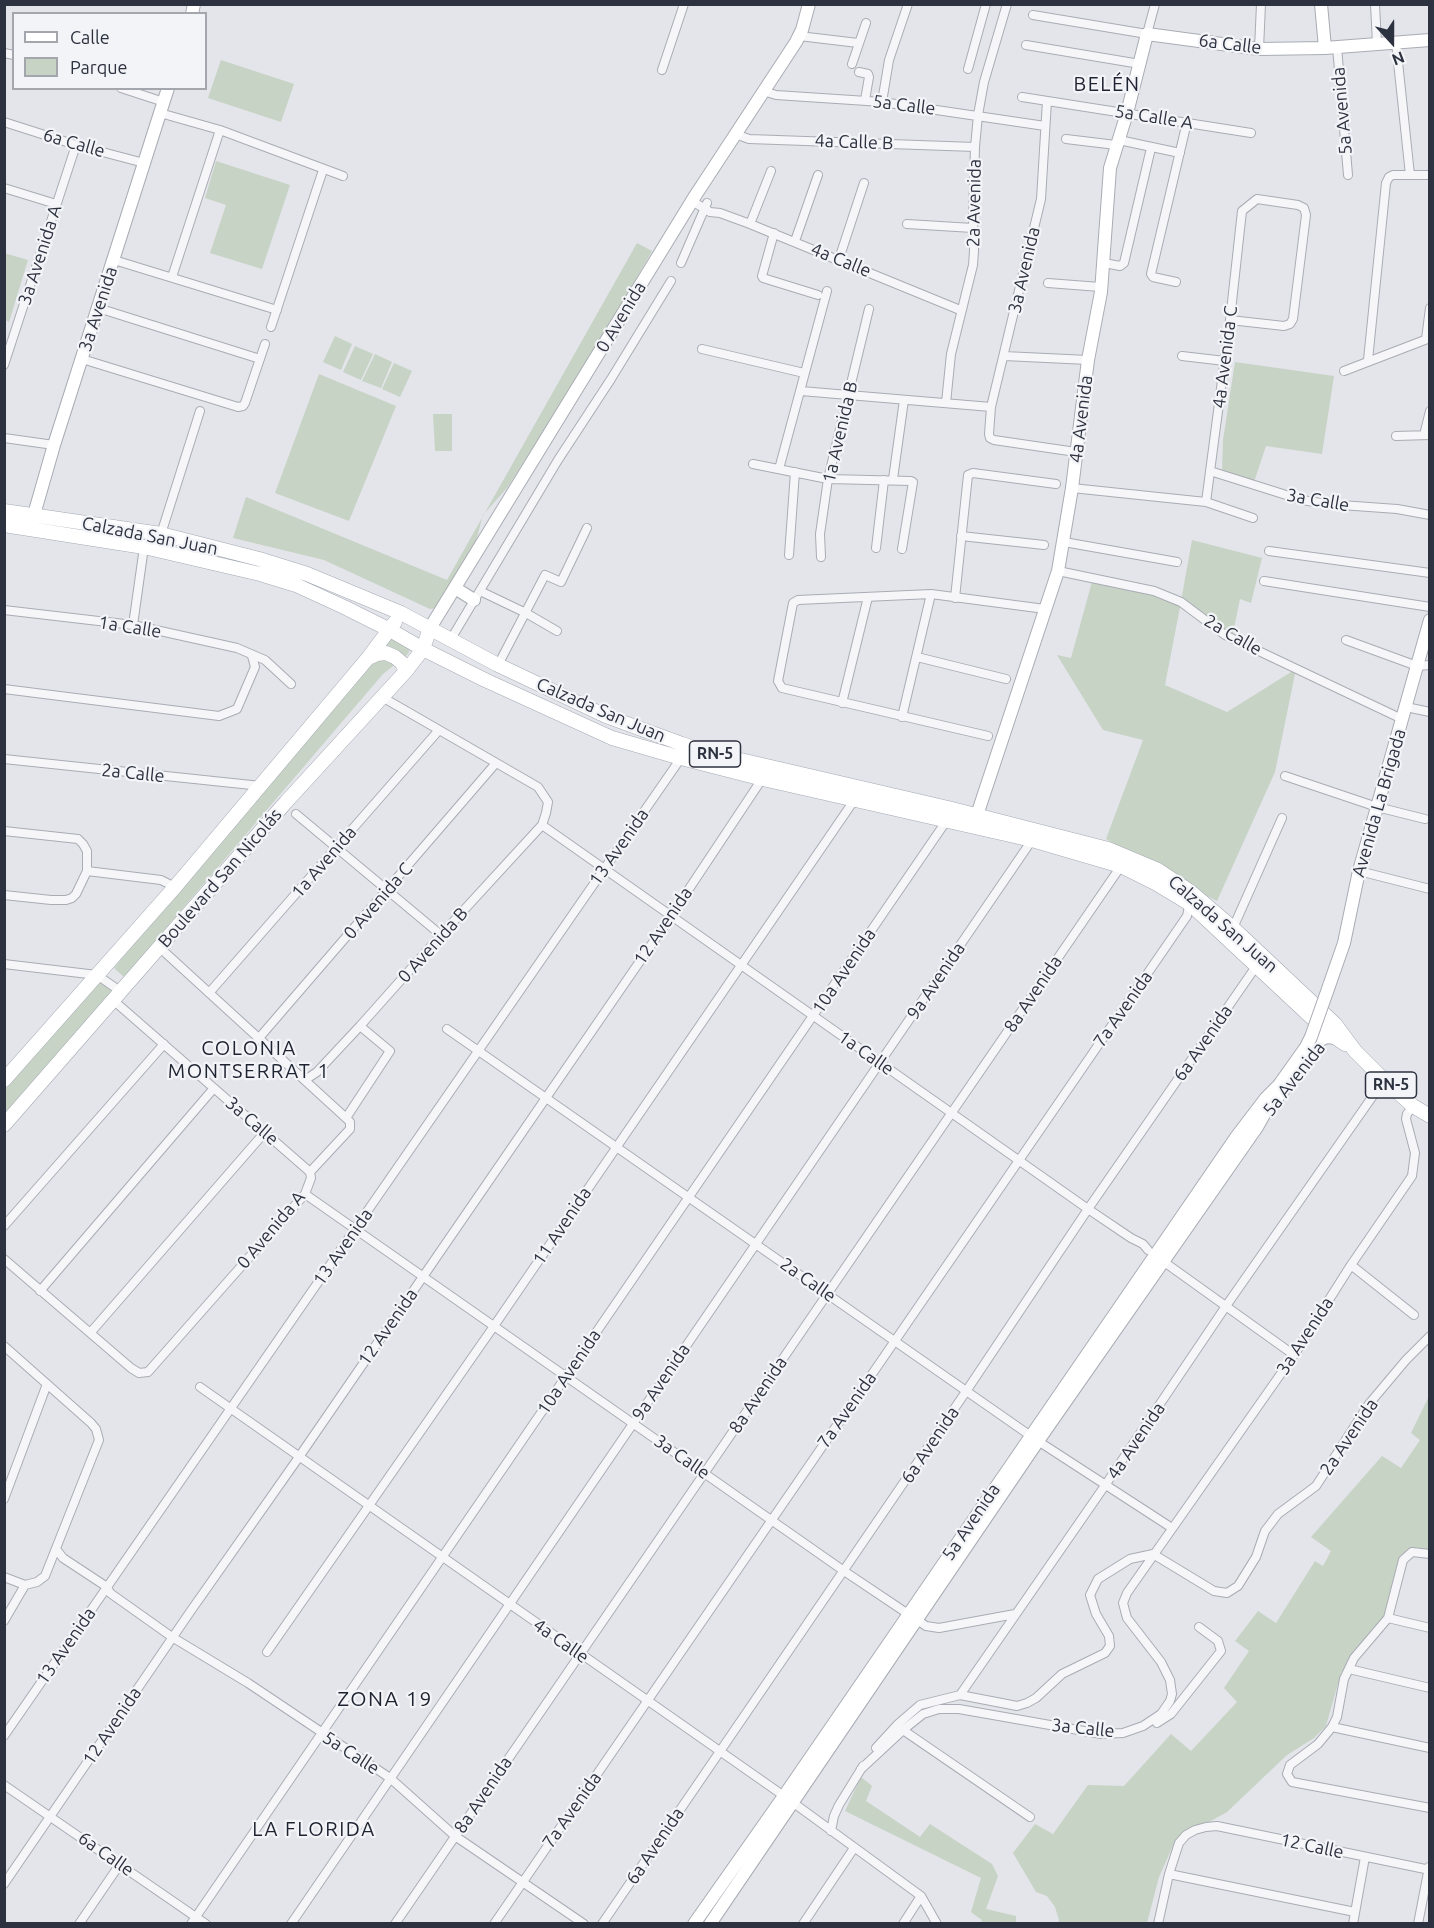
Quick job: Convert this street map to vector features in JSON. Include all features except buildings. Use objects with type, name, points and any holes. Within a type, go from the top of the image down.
[{"type":"main road","name":"0 Avenida","points":[[430,628],[693,198],[799,36],[809,4]]},
{"type":"main road","name":"5a Avenida","points":[[1321,4],[1331,47]]},
{"type":"main road","name":"6a Calle","points":[[1147,34],[1259,50],[1430,40]]},
{"type":"main road","name":"4a Avenida","points":[[975,821],[1058,571],[1072,488],[1088,360],[1101,292],[1110,168],[1147,34]]},
{"type":"main road","name":"3a Avenida","points":[[30,529],[54,445],[167,90]]},
{"type":"main road","name":"Calzada San Juan","points":[[4,511],[161,534],[307,574],[401,613],[498,665],[606,716],[764,772],[855,799],[925,815],[948,814]]},
{"type":"main road","name":"Calzada San Juan","points":[[4,525],[144,547],[249,571],[296,585],[390,630],[485,680],[612,738],[681,758],[764,772],[1108,849],[1158,870],[1191,898],[1233,928],[1335,1024],[1355,1051],[1384,1080],[1413,1106],[1430,1116]]},
{"type":"main road","points":[[455,588],[477,595]]},
{"type":"main road","name":"Boulevard San Nicolás","points":[[4,1080],[10,1067],[97,975],[261,786],[368,658],[401,613]]},
{"type":"main road","name":"Avenida La Brigada","points":[[1329,986],[1344,943],[1359,871],[1404,713],[1423,666],[1430,620]]},
{"type":"main road","name":"Boulevard San Nicolás","points":[[4,1125],[286,802],[406,671],[423,649],[430,628]]},
{"type":"main road","points":[[368,658],[376,654],[395,657],[406,671]]},
{"type":"main road","points":[[612,738],[625,735],[643,741],[657,742],[665,737]]},
{"type":"main road","name":"Calzada San Juan","points":[[975,821],[1121,866],[1191,898],[1311,1017],[1335,1038],[1355,1051]]},
{"type":"main road","name":"5a Avenida","points":[[1252,1124],[1266,1098],[1277,1088],[1311,1037],[1329,986]]},
{"type":"main road","name":"5a Avenida","points":[[710,1923],[788,1800],[1156,1256],[1252,1124],[1300,1051],[1311,1030],[1311,1017]]},
{"type":"main road","name":"5a Avenida","points":[[1252,1124],[1320,1040],[1327,1037],[1335,1038]]},
{"type":"main road","name":"5a Avenida","points":[[694,1923],[788,1800]]},
{"type":"street","points":[[663,70],[684,4]]},
{"type":"street","points":[[882,102],[889,60],[908,4]]},
{"type":"street","points":[[968,69],[986,4]]},
{"type":"street","name":"2a Avenida","points":[[946,403],[951,354],[960,310],[973,265],[975,147],[978,115],[984,82],[1007,4]]},
{"type":"street","name":"4a Avenida","points":[[1147,34],[1155,4]]},
{"type":"street","points":[[1259,50],[1261,4]]},
{"type":"street","points":[[1375,4],[1377,44]]},
{"type":"street","name":"6a Calle","points":[[1033,15],[1147,34]]},
{"type":"street","points":[[852,64],[866,23]]},
{"type":"street","points":[[799,36],[858,43]]},
{"type":"street","points":[[1396,43],[1410,175]]},
{"type":"street","points":[[1026,45],[1140,64]]},
{"type":"street","name":"5a Avenida","points":[[1331,47],[1348,175]]},
{"type":"street","points":[[859,72],[868,74],[869,77],[866,100]]},
{"type":"street","points":[[125,90],[220,130],[343,176]]},
{"type":"street","name":"5a Calle","points":[[763,91],[776,95],[866,100],[1045,126]]},
{"type":"street","name":"5a Calle A","points":[[1022,97],[1251,133]]},
{"type":"street","name":"3a Avenida","points":[[1047,101],[1041,199],[991,407],[988,434],[994,440],[1076,452]]},
{"type":"street","name":"6a Calle","points":[[4,122],[76,145],[144,163]]},
{"type":"street","points":[[1176,282],[1153,277],[1151,274],[1186,122]]},
{"type":"street","points":[[172,277],[220,130]]},
{"type":"street","name":"4a Calle B","points":[[735,134],[749,139],[975,147]]},
{"type":"street","points":[[1066,139],[1118,142],[1180,153]]},
{"type":"street","name":"3a Avenida A","points":[[4,365],[76,145]]},
{"type":"street","points":[[1104,263],[1122,265],[1151,148]]},
{"type":"street","points":[[271,327],[323,170]]},
{"type":"street","points":[[750,224],[771,171]]},
{"type":"street","points":[[1368,360],[1386,183],[1392,175],[1430,175]]},
{"type":"street","points":[[795,241],[818,176]]},
{"type":"street","points":[[839,259],[864,183]]},
{"type":"street","points":[[4,188],[56,204]]},
{"type":"street","name":"4a Calle","points":[[693,198],[720,213],[795,241],[960,310]]},
{"type":"street","name":"4a Avenida C","points":[[1206,502],[1242,211],[1257,199],[1298,205],[1304,208],[1306,215],[1293,319],[1290,324],[1284,326],[1230,320]]},
{"type":"street","points":[[681,263],[706,206]]},
{"type":"street","points":[[907,224],[973,228]]},
{"type":"street","points":[[774,233],[763,278],[818,295]]},
{"type":"street","points":[[114,260],[277,310]]},
{"type":"street","points":[[451,639],[558,460],[671,281]]},
{"type":"street","points":[[1048,283],[1100,287]]},
{"type":"street","points":[[779,469],[827,291]]},
{"type":"street","points":[[1344,371],[1428,338],[1430,308]]},
{"type":"street","points":[[98,309],[260,359]]},
{"type":"street","name":"1a Avenida B","points":[[821,557],[820,534],[828,479],[869,309]]},
{"type":"street","points":[[82,359],[243,406],[266,344]]},
{"type":"street","points":[[702,349],[804,373]]},
{"type":"street","points":[[1004,356],[1088,360]]},
{"type":"street","points":[[1182,356],[1225,361]]},
{"type":"street","points":[[801,391],[991,407]]},
{"type":"street","points":[[894,479],[904,400]]},
{"type":"street","points":[[161,534],[200,411]]},
{"type":"street","points":[[1396,436],[1427,435],[1430,411]]},
{"type":"street","points":[[4,438],[54,445]]},
{"type":"street","points":[[753,464],[828,479],[894,479],[913,482],[902,549]]},
{"type":"street","name":"3a Calle","points":[[1210,471],[1302,500],[1397,509],[1430,515]]},
{"type":"street","points":[[789,555],[795,472]]},
{"type":"street","points":[[955,597],[968,475],[970,473],[1056,484]]},
{"type":"street","points":[[876,548],[884,480]]},
{"type":"street","points":[[1072,488],[1206,502],[1253,518]]},
{"type":"street","points":[[498,665],[545,575],[561,582],[587,528]]},
{"type":"street","points":[[961,536],[1044,545]]},
{"type":"street","points":[[1064,542],[1177,562]]},
{"type":"street","points":[[132,626],[144,547]]},
{"type":"street","points":[[1269,551],[1430,573]]},
{"type":"street","name":"2a Calle","points":[[1058,571],[1154,591],[1181,602],[1225,634],[1404,713],[1430,712]]},
{"type":"street","points":[[1264,581],[1430,607]]},
{"type":"street","points":[[902,717],[918,657],[931,594]]},
{"type":"street","points":[[988,736],[782,688],[778,681],[793,603],[795,600],[931,594],[1046,609]]},
{"type":"street","points":[[477,595],[526,613],[557,631]]},
{"type":"street","points":[[842,703],[868,597]]},
{"type":"street","name":"1a Calle","points":[[4,610],[132,626],[237,648],[265,660],[291,684]]},
{"type":"street","points":[[1346,640],[1423,666]]},
{"type":"street","points":[[4,689],[219,716],[237,709],[255,667],[252,656]]},
{"type":"street","points":[[918,657],[1006,680]]},
{"type":"street","points":[[382,697],[496,763]]},
{"type":"street","name":"1a Avenida","points":[[209,993],[439,730]]},
{"type":"street","name":"13 Avenida","points":[[4,1736],[107,1591],[681,758]]},
{"type":"street","name":"2a Calle","points":[[4,759],[261,786]]},
{"type":"street","name":"0 Avenida B","points":[[304,1080],[318,1072],[542,825],[548,802],[538,787],[496,763]]},
{"type":"street","name":"0 Avenida C","points":[[259,1038],[496,763]]},
{"type":"street","name":"12 Avenida","points":[[4,1884],[172,1637],[671,916],[764,772]]},
{"type":"street","points":[[1285,776],[1377,807],[1425,819]]},
{"type":"street","name":"11 Avenida","points":[[267,1652],[494,1326],[855,799]]},
{"type":"street","points":[[296,814],[441,935]]},
{"type":"street","name":"10a Avenida","points":[[193,1920],[813,1016],[948,814]]},
{"type":"street","points":[[1233,928],[1282,818]]},
{"type":"street","name":"1a Calle","points":[[542,825],[1018,1161],[1137,1240],[1294,1355]]},
{"type":"street","points":[[4,831],[78,839],[87,851],[87,871],[76,894],[66,900],[4,895]]},
{"type":"street","name":"9a Avenida","points":[[291,1923],[1032,840]]},
{"type":"street","name":"8a Avenida","points":[[395,1923],[1121,866]]},
{"type":"street","points":[[87,871],[161,880],[175,887]]},
{"type":"street","points":[[1359,871],[1430,889]]},
{"type":"street","name":"7a Avenida","points":[[494,1923],[1187,916],[1191,898]]},
{"type":"street","points":[[159,947],[346,1118]]},
{"type":"street","name":"3a Calle","points":[[4,964],[97,975],[164,1044],[310,1172]]},
{"type":"street","name":"6a Avenida","points":[[602,1923],[1257,965]]},
{"type":"street","name":"0 Avenida A","points":[[91,1332],[131,1368],[139,1373],[148,1372],[305,1194],[310,1172],[350,1128],[350,1122],[346,1118],[390,1051],[360,1026]]},
{"type":"street","name":"2a Calle","points":[[447,1029],[1034,1438],[1172,1528]]},
{"type":"street","points":[[4,1226],[164,1044]]},
{"type":"street","name":"4a Avenida","points":[[960,1695],[1226,1306],[1384,1080]]},
{"type":"street","points":[[40,1291],[214,1088]]},
{"type":"street","name":"3a Avenida","points":[[1153,1554],[1294,1355],[1351,1265],[1412,1176],[1415,1153],[1406,1119],[1413,1106]]},
{"type":"street","points":[[4,1259],[91,1332],[265,1132]]},
{"type":"street","name":"3a Calle","points":[[305,1194],[926,1626],[939,1628],[1015,1614]]},
{"type":"street","points":[[1351,1265],[1413,1315]]},
{"type":"street","name":"2a Avenida","points":[[1153,1554],[1214,1591],[1227,1593],[1238,1586],[1256,1557],[1265,1532],[1278,1514],[1316,1486],[1369,1404],[1406,1360],[1430,1336]]},
{"type":"street","points":[[4,1346],[91,1422],[99,1440],[49,1566],[41,1580],[25,1585],[4,1577]]},
{"type":"street","points":[[4,1499],[47,1384]]},
{"type":"street","name":"4a Calle","points":[[200,1387],[921,1896]]},
{"type":"street","name":"5a Calle","points":[[56,1549],[63,1558],[172,1637],[248,1683],[390,1778],[455,1836],[584,1923]]},
{"type":"street","points":[[1430,1554],[1412,1552],[1403,1560],[1388,1618],[1354,1658],[1344,1679],[1337,1717],[1332,1727],[1318,1744],[1290,1765],[1287,1774],[1292,1782],[1430,1808]]},
{"type":"street","points":[[831,1831],[839,1805],[861,1769],[898,1724],[920,1706],[935,1700],[960,1695],[1017,1706],[1027,1704],[1062,1674],[1105,1653],[1110,1646],[1109,1636],[1096,1614],[1090,1595],[1098,1579],[1131,1559],[1153,1554]]},
{"type":"street","name":"3a Calle","points":[[903,1730],[923,1714],[939,1709],[959,1709],[1101,1734],[1123,1732],[1143,1726],[1161,1714],[1172,1694],[1170,1680],[1161,1662],[1126,1618],[1124,1603],[1127,1593],[1153,1554]]},
{"type":"street","name":"5a Calle","points":[[49,1566],[61,1563],[107,1591]]},
{"type":"street","points":[[4,1621],[25,1585]]},
{"type":"street","points":[[1388,1618],[1430,1628]]},
{"type":"street","points":[[1143,1726],[1150,1726],[1171,1714],[1219,1655],[1220,1644],[1199,1627]]},
{"type":"street","points":[[1349,1669],[1430,1688]]},
{"type":"street","points":[[1332,1727],[1430,1748]]},
{"type":"street","points":[[861,1769],[903,1730],[1029,1817]]},
{"type":"street","name":"6a Calle","points":[[4,1785],[120,1864],[193,1920],[206,1923]]},
{"type":"street","name":"12 Calle","points":[[1169,1874],[1179,1843],[1186,1835],[1195,1830],[1217,1826],[1429,1869]]},
{"type":"street","points":[[802,1923],[854,1848]]},
{"type":"street","points":[[1353,1923],[1365,1857]]},
{"type":"street","points":[[79,1923],[120,1864]]},
{"type":"street","points":[[1418,1923],[1429,1869]]},
{"type":"street","points":[[1158,1923],[1169,1874],[1355,1912]]},
{"type":"street","points":[[903,1923],[921,1896],[937,1923]]},
{"type":"green space","points":[[221,60],[294,84],[281,122],[208,98]]},
{"type":"green space","points":[[216,161],[290,185],[262,269],[210,253],[226,205],[205,198]]},
{"type":"green space","points":[[637,243],[652,251],[592,355],[507,488],[485,513]]},
{"type":"green space","points":[[4,253],[28,260],[9,322],[5,320]]},
{"type":"green space","points":[[335,336],[352,344],[341,370],[323,362]]},
{"type":"green space","points":[[355,346],[373,354],[361,380],[343,372]]},
{"type":"green space","points":[[375,354],[392,362],[381,388],[362,381]]},
{"type":"green space","points":[[1235,362],[1334,376],[1322,454],[1266,446],[1254,482],[1222,472],[1223,440]]},
{"type":"green space","points":[[394,363],[412,371],[400,397],[382,389]]},
{"type":"green space","points":[[319,374],[396,406],[349,521],[275,493]]},
{"type":"green space","points":[[433,414],[452,414],[452,451],[435,451]]},
{"type":"green space","points":[[246,497],[447,580],[482,517],[475,545],[436,608],[430,609],[324,560],[233,538]]},
{"type":"green space","points":[[1192,540],[1262,558],[1251,603],[1240,599],[1232,638],[1181,602],[1165,685],[1227,712],[1296,669],[1275,772],[1217,901],[1166,875],[1106,839],[1143,740],[1103,730],[1057,655],[1071,658],[1093,578],[1181,601]]},
{"type":"green space","points":[[385,636],[411,647],[408,654],[383,674],[124,977],[114,968]]},
{"type":"green space","points":[[103,975],[117,986],[5,1113],[5,1087]]},
{"type":"green space","points":[[1429,1396],[1429,1555],[1405,1553],[1384,1616],[1341,1673],[1326,1726],[1314,1738],[1287,1755],[1227,1812],[1175,1841],[1159,1877],[1147,1923],[1058,1923],[1055,1907],[1047,1896],[1036,1892],[1013,1853],[1035,1824],[1053,1834],[1088,1785],[1124,1786],[1171,1734],[1191,1751],[1237,1702],[1224,1688],[1249,1651],[1235,1641],[1258,1611],[1276,1623],[1315,1561],[1323,1566],[1331,1551],[1311,1537],[1382,1456],[1401,1468],[1420,1440],[1411,1433]]},
{"type":"green space","points":[[861,1777],[872,1786],[866,1801],[920,1837],[930,1824],[992,1864],[998,1876],[986,1909],[1016,1916],[1016,1923],[981,1923],[982,1920],[971,1912],[981,1878],[845,1811]]},
{"type":"district","name":"BELÉN","points":[[1107,84]]},
{"type":"district","name":"COLONIA MONTSERRAT 1","points":[[249,1060]]},
{"type":"district","name":"ZONA 19","points":[[385,1699]]},
{"type":"district","name":"LA FLORIDA","points":[[314,1829]]}]
